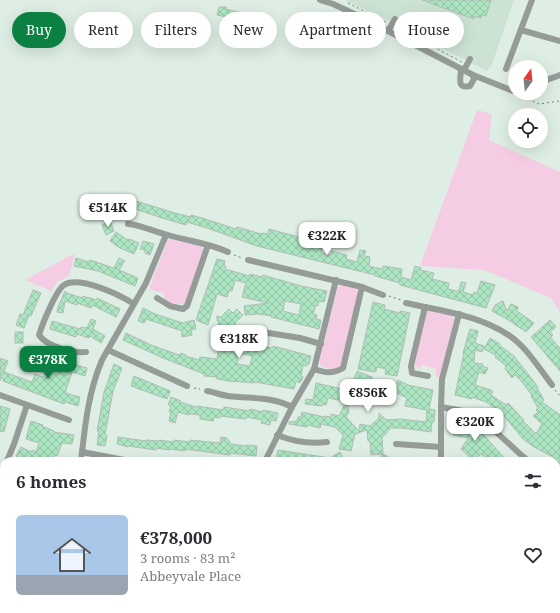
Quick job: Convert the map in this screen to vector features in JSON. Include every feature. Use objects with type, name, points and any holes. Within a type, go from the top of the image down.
[{"type":"street","points":[[320,0],[334,2],[462,70],[508,90]]},
{"type":"street","points":[[506,69],[532,0]]},
{"type":"street","points":[[388,31],[393,22]]},
{"type":"street","points":[[521,30],[560,41]]},
{"type":"street","points":[[469,62],[462,70],[460,82],[461,86],[470,86],[474,79],[473,75]]},
{"type":"street","points":[[548,79],[560,75]]},
{"type":"street","points":[[128,224],[137,224],[166,235],[208,245],[228,252]]},
{"type":"street","points":[[81,457],[87,410],[92,387],[102,360],[146,283],[166,235]]},
{"type":"street","points":[[157,298],[170,306],[183,309],[187,306],[208,245]]},
{"type":"street","points":[[248,260],[336,280],[362,287],[383,295]]},
{"type":"street","points":[[267,457],[292,407],[314,369],[336,280]]},
{"type":"street","points":[[86,352],[76,352],[54,346],[42,340],[39,335],[59,290],[64,284],[85,284],[105,289],[134,304]]},
{"type":"street","points":[[314,369],[325,373],[336,372],[343,368],[362,287]]},
{"type":"street","points":[[406,303],[459,314],[487,323],[510,337],[524,349],[552,385]]},
{"type":"street","points":[[425,307],[412,366],[412,373],[428,376]]},
{"type":"street","points":[[442,457],[442,379],[459,314]]},
{"type":"street","points":[[250,330],[300,338],[321,344]]},
{"type":"street","points":[[108,350],[187,386]]},
{"type":"street","points":[[207,391],[228,396],[262,398],[282,402],[292,407]]},
{"type":"street","points":[[0,395],[69,420]]},
{"type":"street","points":[[9,457],[27,405]]},
{"type":"street","points":[[441,407],[464,411],[482,419],[524,457]]},
{"type":"street","points":[[277,435],[283,438],[316,443],[326,442]]},
{"type":"street","points":[[396,444],[441,447]]},
{"type":"street","points":[[82,452],[109,457]]},
{"type":"path","points":[[346,3],[393,22],[469,62]]},
{"type":"path","points":[[528,100],[539,104],[560,101]]},
{"type":"path","points":[[228,252],[248,260]]},
{"type":"path","points":[[383,295],[399,299],[406,303]]},
{"type":"path","points":[[552,385],[556,393],[560,396]]},
{"type":"path","points":[[187,386],[207,391]]},
{"type":"shaded area","points":[[345,0],[514,0],[492,64],[487,71],[442,48],[464,48],[464,12],[394,12],[394,24],[386,20],[386,12],[370,12]]},
{"type":"shaded area","points":[[477,110],[492,114],[489,140],[560,172],[560,313],[551,298],[484,270],[420,266]]},
{"type":"shaded area","points":[[168,239],[200,245],[203,250],[187,305],[166,302],[163,293],[149,289]]},
{"type":"shaded area","points":[[75,253],[69,276],[57,282],[50,293],[49,290],[25,280]]},
{"type":"shaded area","points":[[341,285],[355,288],[358,293],[341,366],[336,369],[330,369],[320,365],[320,358],[338,287]]},
{"type":"shaded area","points":[[428,310],[450,314],[454,319],[441,378],[436,377],[436,369],[422,365],[420,370],[415,365],[425,315]]},
{"type":"building","points":[[422,0],[491,0],[486,16],[482,15],[481,18],[474,16],[474,19],[464,15],[464,12],[455,12]]},
{"type":"building","points":[[219,7],[226,7],[226,9],[238,12],[219,12],[219,15],[217,15]]},
{"type":"building","points":[[126,198],[175,213],[202,218],[236,229],[237,227],[261,234],[267,234],[269,229],[318,242],[319,239],[324,241],[321,253],[331,255],[332,251],[347,255],[346,259],[357,262],[360,250],[366,251],[364,256],[370,257],[369,266],[382,269],[383,266],[402,269],[401,277],[411,280],[415,266],[421,268],[420,270],[434,273],[432,279],[449,283],[448,289],[459,291],[461,282],[466,283],[463,292],[473,295],[474,292],[477,293],[481,281],[495,285],[486,308],[400,285],[400,283],[375,275],[257,246],[187,222],[186,225],[162,218],[124,205]]},
{"type":"building","points":[[115,202],[121,208],[112,216],[106,209]]},
{"type":"building","points":[[110,221],[114,231],[106,235],[102,225]]},
{"type":"building","points":[[116,232],[128,240],[129,239],[139,243],[134,254],[120,248],[110,241]]},
{"type":"building","points":[[143,241],[154,244],[150,255],[145,253],[145,250],[140,249]]},
{"type":"building","points":[[76,258],[89,262],[90,260],[114,268],[119,258],[125,261],[119,270],[138,278],[135,286],[98,271],[74,266]]},
{"type":"building","points":[[217,259],[225,261],[225,269],[249,276],[250,274],[262,277],[263,275],[301,286],[327,291],[324,302],[319,301],[313,314],[317,315],[316,319],[321,320],[319,329],[271,317],[272,316],[258,314],[245,315],[244,306],[268,303],[242,297],[246,283],[235,280],[232,291],[229,291],[227,297],[217,294],[208,325],[196,320]],"holes":[[[285,301],[301,304],[299,315],[283,311]]]},
{"type":"building","points":[[33,290],[41,293],[24,328],[16,325],[20,314],[23,315]]},
{"type":"building","points":[[65,291],[82,298],[83,296],[96,300],[97,298],[120,309],[116,317],[92,305],[91,308],[65,301],[63,313],[57,312]]},
{"type":"building","points":[[503,301],[507,311],[511,304],[518,307],[517,311],[534,323],[526,332],[492,311],[495,305]]},
{"type":"building","points":[[373,302],[385,305],[384,309],[400,313],[400,311],[410,313],[397,376],[385,374],[386,369],[377,367],[376,371],[374,372],[358,369]]},
{"type":"building","points":[[143,308],[155,314],[183,323],[194,320],[196,329],[191,330],[192,335],[182,337],[182,331],[146,319],[144,323],[138,321]]},
{"type":"building","points":[[229,309],[233,313],[237,309],[243,315],[235,323],[235,339],[246,346],[258,349],[259,345],[272,348],[273,346],[311,356],[309,364],[306,366],[303,365],[301,376],[303,377],[300,383],[296,381],[294,389],[255,382],[228,381],[217,379],[217,377],[204,376],[204,374],[123,340],[126,333],[151,345],[179,355],[181,353],[199,360],[200,357],[217,359],[219,347],[221,346],[220,344],[234,336],[219,336],[219,334],[217,334],[219,321],[217,321],[217,316],[221,317]],"holes":[[[239,353],[252,356],[250,366],[237,364]]]},
{"type":"building","points":[[91,319],[96,321],[93,329],[105,336],[101,343],[90,336],[89,338],[77,334],[76,337],[50,329],[52,321],[80,329],[81,327],[87,328]]},
{"type":"building","points":[[550,320],[556,327],[550,332],[553,335],[550,337],[560,348],[560,371],[531,337]]},
{"type":"building","points":[[470,329],[478,331],[475,343],[484,346],[482,352],[475,350],[474,363],[483,364],[482,366],[488,368],[485,374],[479,372],[475,385],[491,390],[493,392],[491,395],[506,405],[508,403],[536,434],[542,424],[533,416],[538,412],[536,410],[538,408],[531,396],[532,395],[515,375],[512,378],[505,369],[506,366],[495,357],[496,355],[484,349],[490,338],[514,356],[538,387],[537,388],[544,400],[542,402],[560,415],[560,457],[553,457],[534,447],[523,439],[504,416],[486,402],[472,397],[472,399],[455,395],[463,353]]},
{"type":"building","points":[[15,332],[23,332],[23,343],[15,343]]},
{"type":"building","points":[[36,354],[87,368],[85,376],[72,372],[65,393],[80,397],[78,406],[65,402],[64,404],[3,381],[4,379],[1,378],[0,381],[0,358],[8,361],[4,372],[32,382],[35,374],[51,379],[47,376],[49,369],[47,366],[34,362]]},
{"type":"building","points":[[114,364],[122,368],[113,391],[105,435],[107,436],[105,446],[97,445],[99,431],[97,431],[104,392]]},
{"type":"building","points":[[357,371],[372,377],[374,380],[373,386],[364,384],[358,390],[348,395],[353,399],[347,403],[349,411],[346,417],[359,431],[360,424],[370,426],[379,418],[379,413],[386,420],[401,419],[426,422],[427,410],[405,406],[407,398],[390,390],[392,385],[395,386],[398,380],[408,385],[433,390],[429,409],[435,410],[431,432],[391,428],[382,438],[383,454],[389,457],[380,457],[382,454],[371,455],[370,441],[368,441],[367,430],[355,434],[351,451],[339,449],[343,435],[335,427],[321,424],[320,428],[308,425],[307,427],[289,424],[289,422],[297,421],[298,417],[301,417],[302,412],[324,417],[331,417],[331,414],[339,416],[345,404],[344,405],[343,400],[328,398],[326,405],[323,404],[322,406],[305,404],[306,399],[313,400],[316,383],[342,389],[352,384]]},
{"type":"building","points":[[134,376],[170,391],[167,399],[131,386]]},
{"type":"building","points":[[171,397],[181,401],[180,402],[196,407],[223,410],[224,407],[250,411],[250,409],[263,412],[263,410],[278,413],[276,421],[271,420],[270,425],[261,423],[262,420],[247,417],[246,419],[220,416],[220,418],[214,417],[213,421],[200,419],[200,415],[188,415],[178,412],[175,423],[169,421],[171,406],[168,405]]},
{"type":"building","points":[[0,406],[10,409],[4,432],[0,431]]},
{"type":"building","points":[[449,420],[468,423],[482,433],[503,457],[484,457],[481,454],[478,457],[468,457],[461,449],[468,438],[453,435],[453,433],[449,432]]},
{"type":"building","points":[[31,421],[43,425],[42,426],[54,432],[74,435],[72,444],[62,443],[57,456],[55,455],[54,457],[16,456],[21,447],[31,452],[32,450],[36,452],[39,443],[26,439]]},
{"type":"building","points":[[118,437],[146,441],[159,440],[174,442],[174,440],[190,442],[190,440],[220,443],[221,437],[227,438],[231,444],[257,446],[256,456],[230,453],[230,455],[185,449],[185,451],[156,448],[156,450],[128,447],[117,444]]},
{"type":"building","points":[[278,450],[324,457],[276,457]]},
{"type":"building","points":[[340,452],[343,457],[332,457]]}]
